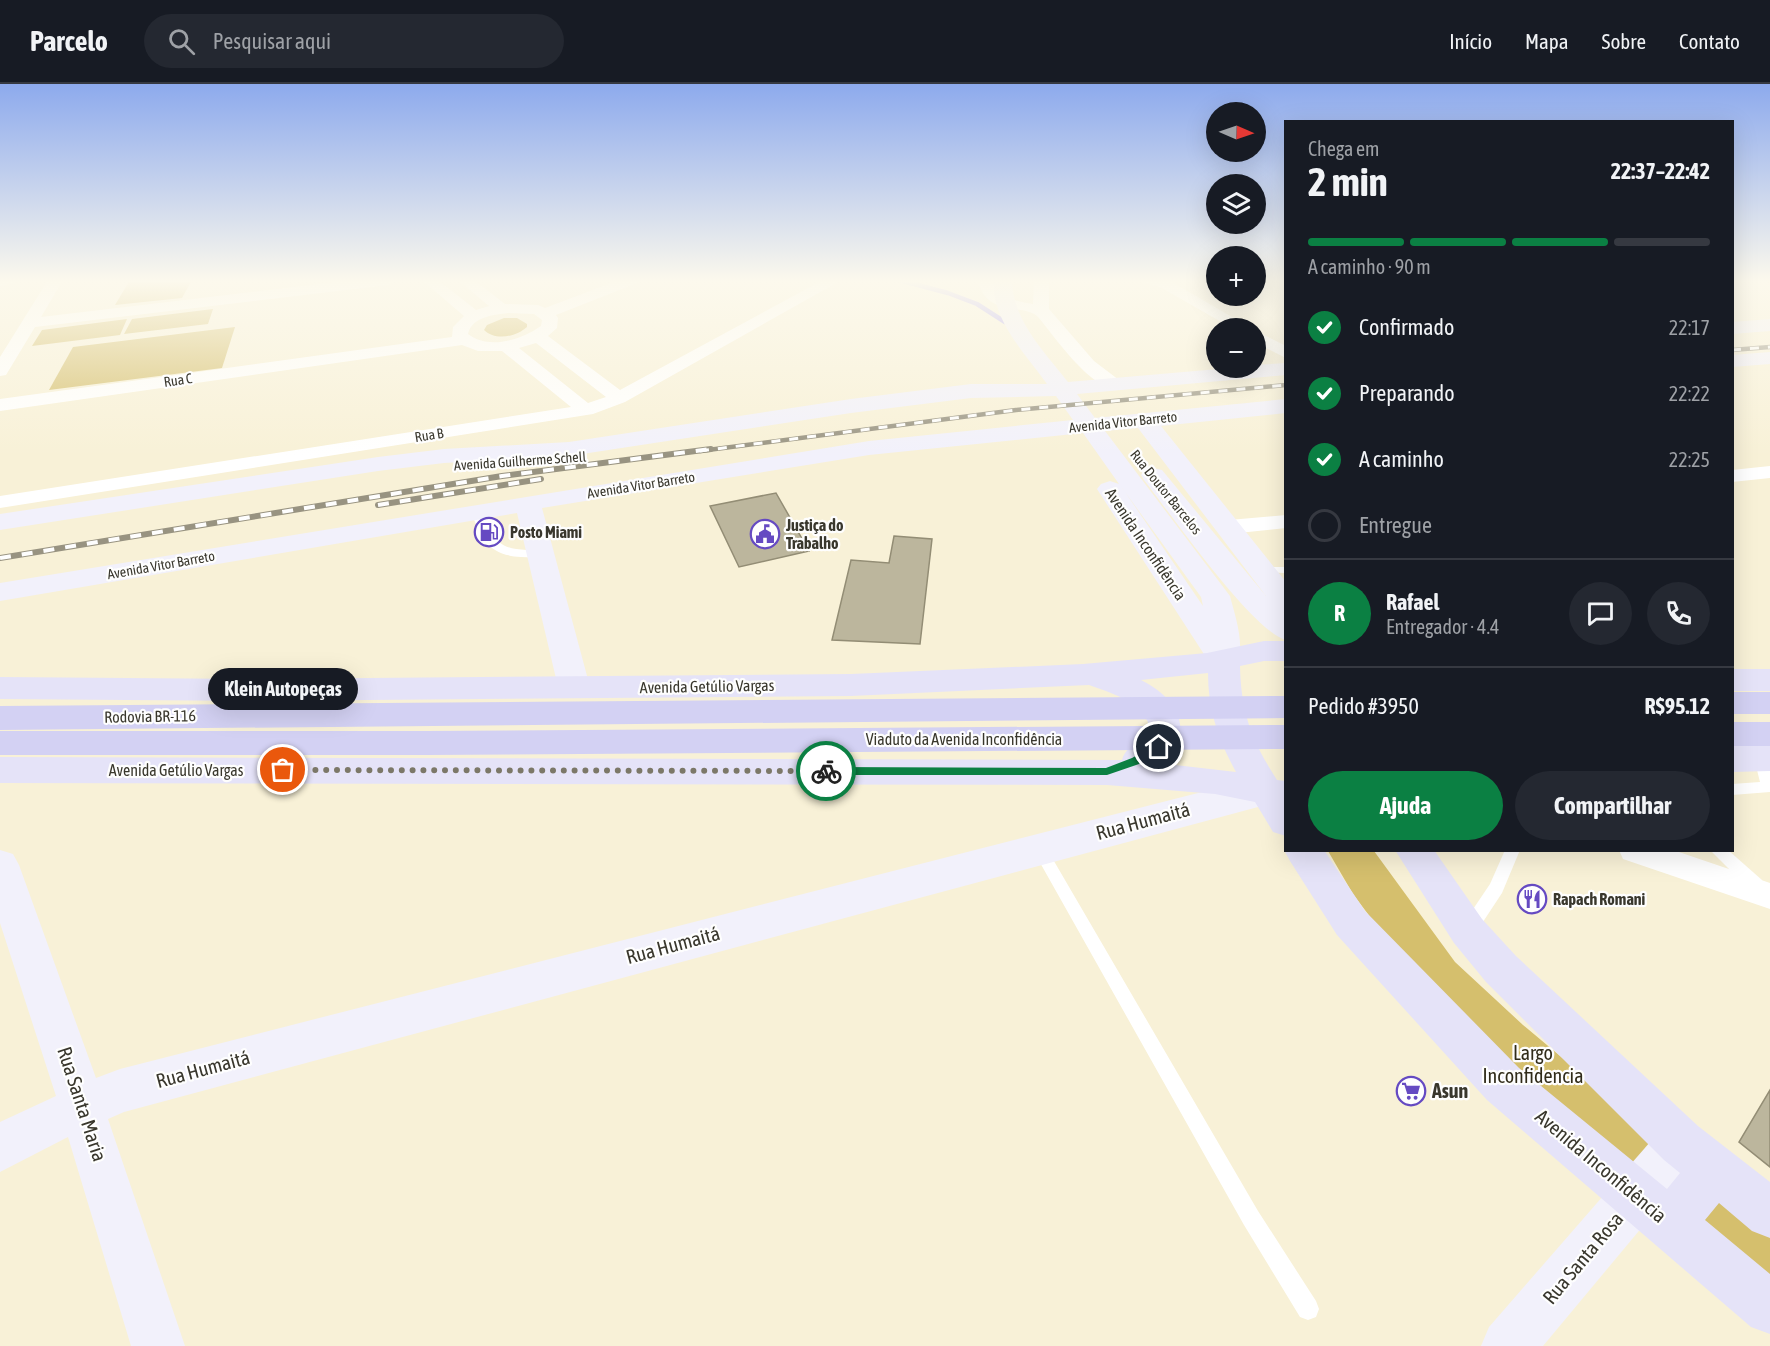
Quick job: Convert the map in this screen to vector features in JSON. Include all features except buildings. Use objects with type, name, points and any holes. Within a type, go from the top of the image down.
[{"type":"highway","points":[[1734,703],[1770,703]]},
{"type":"highway","name":"Viaduto da Avenida Inconfidência","points":[[444,712],[1284,707]]},
{"type":"highway","name":"Rodovia BR-116","points":[[0,718],[444,712]]},
{"type":"highway","points":[[1734,735],[1758,752]]},
{"type":"highway","name":"Viaduto da Avenida Inconfidência","points":[[426,743],[1284,737]]},
{"type":"highway","name":"Rodovia BR-116","points":[[0,743],[426,743]]},
{"type":"main road","name":"Rua Doutor Barcelos","points":[[1025,339],[1209,588]]},
{"type":"main road","name":"Rua Doutor Barcelos","points":[[1045,339],[1262,575]]},
{"type":"main road","points":[[1734,361],[1770,358]]},
{"type":"main road","points":[[1076,387],[1088,364]]},
{"type":"main road","name":"Avenida Guilherme Schell","points":[[2,522],[440,467],[571,459],[944,400],[1023,397],[1039,391],[1076,387],[1284,369]]},
{"type":"main road","name":"Avenida Vitor Barreto","points":[[0,592],[869,448],[1284,405]]},
{"type":"main road","points":[[1144,420],[1284,601]]},
{"type":"main road","name":"Avenida Inconfidência","points":[[1069,427],[1224,660]]},
{"type":"main road","points":[[528,503],[574,687]]},
{"type":"main road","points":[[1262,575],[1284,625]]},
{"type":"main road","name":"Avenida Inconfidência","points":[[1209,588],[1215,596],[1221,615],[1226,707],[1234,733],[1246,759],[1279,803]]},
{"type":"main road","name":"Avenida Getúlio Vargas","points":[[0,688],[127,690],[851,685],[1083,675],[1224,660],[1264,651],[1284,651]]},
{"type":"main road","points":[[1083,675],[1133,688],[1155,703],[1164,723],[1165,732],[1159,747],[1136,761],[1107,772]]},
{"type":"main road","points":[[1734,680],[1770,680]]},
{"type":"main road","name":"Avenida Getúlio Vargas","points":[[0,770],[1107,772],[1194,778],[1279,803]]},
{"type":"main road","name":"Rua Humaitá","points":[[0,1148],[81,1106],[131,1088],[1194,808],[1279,803]]},
{"type":"main road","name":"Avenida Inconfidência","points":[[1304,852],[1351,923],[1503,1084],[1770,1308]]},
{"type":"main road","points":[[1414,852],[1468,931],[1501,969],[1681,1143],[1770,1213]]},
{"type":"main road","name":"Rua Santa Maria","points":[[1,870],[75,1082],[158,1346]]},
{"type":"main road","name":"Rua Santa Rosa","points":[[1509,1346],[1681,1143]]},
{"type":"main road","points":[[1680,1232],[1678,1213],[1704,1182],[1725,1178]]},
{"type":"street","points":[[0,371],[19,339]]},
{"type":"street","name":"Rua C","points":[[0,405],[464,340],[481,346],[506,346],[532,339]]},
{"type":"street","points":[[542,339],[620,398]]},
{"type":"street","name":"Rua B","points":[[2,522],[586,410],[620,398],[727,339]]},
{"type":"street","points":[[1066,339],[1088,364],[1113,384]]},
{"type":"street","points":[[1266,342],[1284,352]]},
{"type":"street","points":[[506,346],[586,410]]},
{"type":"street","points":[[1734,476],[1770,472]]},
{"type":"street","points":[[1229,527],[1284,521]]},
{"type":"street","points":[[1640,852],[1768,895]]},
{"type":"lane","points":[[476,512],[486,538],[498,549],[515,554],[539,554]]},
{"type":"lane","points":[[1734,790],[1768,787],[1758,752]]},
{"type":"lane","points":[[1039,848],[1251,1218],[1308,1309]]},
{"type":"lane","points":[[1468,931],[1496,888],[1512,852]]},
{"type":"lane","points":[[1719,852],[1768,895]]},
{"type":"green space","points":[[36,339],[89,339],[32,346]]},
{"type":"green space","points":[[139,339],[231,339],[222,368],[49,390],[73,347]]},
{"type":"green space","name":"Largo Inconfidencia","points":[[1329,852],[1375,852],[1455,962],[1523,1025],[1770,1232],[1770,1290],[1415,977],[1353,894]]},
{"type":"railway","points":[[1734,350],[1770,347]]},
{"type":"railway","points":[[700,451],[1016,410],[1284,385]]},
{"type":"railway","points":[[0,558],[502,476],[711,449]]},
{"type":"railway","points":[[378,505],[541,479]]},
{"type":"way so far","points":[[283,770],[826,771]]},
{"type":"place","name":"Posto Miami","points":[[489,532]]},
{"type":"place","name":"Justiça do Trabalho","points":[[765,534]]},
{"type":"place","name":"Klein Autopeças","points":[[283,770]]},
{"type":"place","name":"Rapach Romani","points":[[1532,899]]},
{"type":"place","name":"Asun","points":[[1411,1091]]},
{"type":"route","points":[[826,771],[1107,772],[1136,761],[1159,747]]}]
